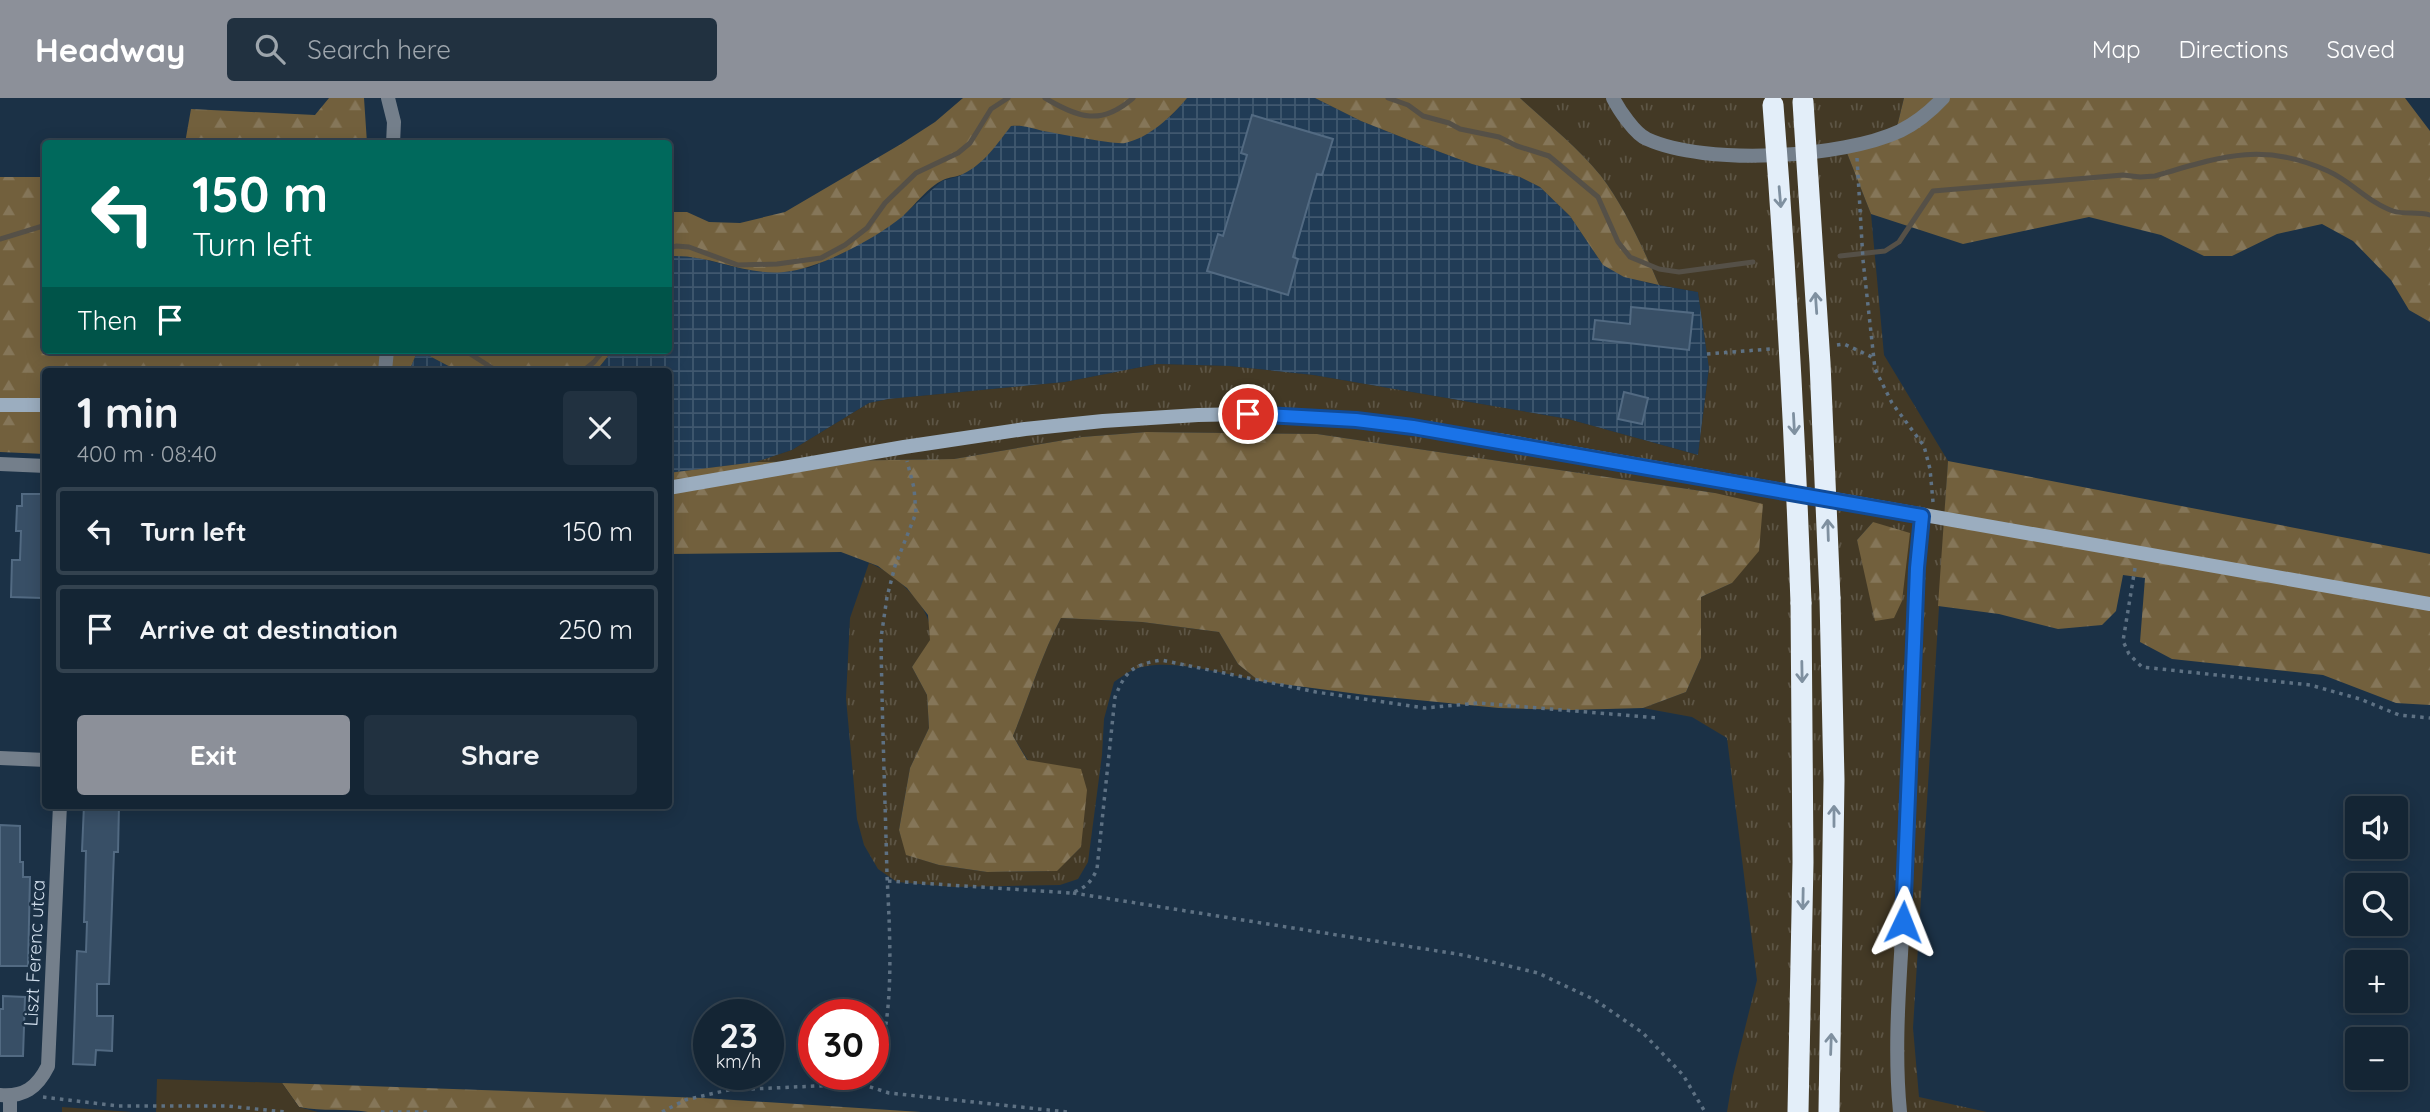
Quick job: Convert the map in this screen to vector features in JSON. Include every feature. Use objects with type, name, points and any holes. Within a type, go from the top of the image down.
[{"type":"highway","points":[[1802,100],[1820,363],[1830,598],[1834,794],[1829,1112]]},
{"type":"highway","points":[[1772,101],[1790,349],[1801,603],[1803,875],[1798,1112]]},
{"type":"main road","points":[[0,405],[42,405]]},
{"type":"main road","points":[[672,487],[904,447],[1025,429],[1103,421],[1248,414],[1356,420],[1504,441],[2430,604]]},
{"type":"street","points":[[388,98],[394,122],[393,140]]},
{"type":"street","points":[[1613,98],[1619,110],[1644,138],[1691,153],[1746,156],[1836,150],[1857,145],[1901,131],[1930,111],[1943,98]]},
{"type":"street","points":[[0,464],[42,466]]},
{"type":"street","points":[[1900,1112],[1896,1070],[1897,1013],[1919,547],[1927,517]]},
{"type":"street","points":[[0,758],[42,760]]},
{"type":"street","name":"Liszt Ferenc utca","points":[[11,1095],[41,1078],[48,1066],[60,809]]},
{"type":"street","points":[[10,1112],[11,1095]]},
{"type":"path","points":[[1857,145],[1863,254],[1875,369],[1892,403],[1924,446],[1932,481],[1927,517]]},
{"type":"path","points":[[887,999],[890,946],[881,638],[895,566],[916,513],[914,488],[904,447]]},
{"type":"path","points":[[2137,554],[2123,641],[2129,654],[2142,667],[2310,685],[2360,699],[2399,715],[2430,718]]},
{"type":"path","points":[[1071,893],[1083,889],[1092,881],[1097,870],[1115,696],[1123,677],[1140,664],[1161,660],[1316,692],[1425,708],[1478,703],[1659,718]]},
{"type":"path","points":[[888,881],[1071,893],[1463,955],[1538,973],[1595,999],[1643,1033],[1683,1075],[1705,1112]]},
{"type":"path","points":[[662,1112],[685,1100],[728,1090],[798,1087]]},
{"type":"path","points":[[879,1090],[1068,1112]]},
{"type":"path","points":[[11,1095],[118,1106],[228,1106],[285,1112]]},
{"type":"path","points":[[381,1112],[430,1112]]},
{"type":"shaded area","points":[[1187,98],[1315,98],[1361,121],[1424,146],[1472,164],[1520,177],[1540,187],[1570,216],[1603,265],[1647,283],[1698,292],[1709,367],[1698,455],[1568,419],[1313,375],[1229,366],[1157,364],[1065,382],[869,403],[792,450],[756,462],[672,473],[672,368],[598,368],[610,354],[672,354],[673,256],[690,256],[747,270],[809,268],[843,253],[900,218],[942,181],[960,176],[1011,126],[1026,125],[1041,130],[1124,143],[1171,116]]},
{"type":"shaded area","points":[[416,354],[426,354],[452,368],[410,368]]},
{"type":"green space","points":[[329,98],[364,98],[367,140],[186,140],[191,109],[315,115]]},
{"type":"green space","points":[[963,98],[1187,98],[1151,131],[1125,143],[1011,126],[990,153],[971,170],[937,183],[903,216],[878,234],[846,252],[798,270],[756,271],[701,259],[672,257],[672,212],[687,212],[709,222],[740,223],[785,212],[935,122]]},
{"type":"green space","points":[[1315,98],[1520,98],[1572,145],[1601,176],[1625,214],[1659,285],[1624,277],[1603,265],[1570,216],[1540,187],[1520,177],[1472,164],[1424,146],[1361,121]]},
{"type":"green space","points":[[1520,98],[1904,98],[1895,135],[1847,153],[1871,214],[1884,355],[1948,461],[1913,1028],[1919,1097],[1987,1112],[1727,1112],[1733,1076],[1757,980],[1727,738],[1692,717],[1643,708],[1686,692],[1701,658],[1701,597],[1732,583],[1715,493],[1317,434],[1146,432],[1082,437],[954,459],[756,462],[792,450],[869,403],[1065,382],[1157,364],[1229,366],[1313,375],[1568,419],[1698,455],[1709,368],[1698,292],[1659,285],[1625,214],[1601,176],[1572,145]],"holes":[[[1873,522],[1864,564],[1857,540]]]},
{"type":"green space","points":[[1904,98],[2405,98],[2430,131],[2430,322],[2409,310],[2391,280],[2353,241],[2322,224],[2277,234],[2232,256],[2204,256],[2161,235],[2089,217],[1963,244],[1871,214],[1847,153],[1895,135]]},
{"type":"green space","points":[[0,177],[42,177],[42,354],[416,354],[410,368],[42,368],[42,454],[0,452]]},
{"type":"green space","points":[[426,354],[610,354],[598,368],[452,368]]},
{"type":"green space","points":[[1146,432],[1317,434],[1715,493],[1763,504],[1759,551],[1732,583],[1701,597],[1701,658],[1686,692],[1643,708],[1499,708],[1259,681],[1238,664],[1219,632],[1142,622],[1061,618],[1013,736],[1027,760],[1081,769],[1087,790],[1081,847],[1057,871],[987,872],[939,865],[906,855],[899,830],[910,768],[929,728],[927,695],[912,667],[930,640],[928,615],[907,588],[878,566],[841,552],[672,554],[672,472],[756,462],[954,459],[1082,437]]},
{"type":"green space","points":[[1948,461],[2430,554],[2430,705],[2396,703],[2323,675],[2172,659],[2140,642],[2145,578],[2123,575],[2116,611],[2102,625],[2058,629],[1999,614],[1938,606]]},
{"type":"green space","points":[[1873,522],[1910,533],[1902,601],[1894,618],[1875,621],[1857,540]]},
{"type":"green space","points":[[869,563],[901,583],[920,605],[930,628],[929,643],[912,667],[927,695],[929,728],[910,768],[899,830],[907,855],[939,865],[987,872],[1056,871],[1081,847],[1013,736],[1061,618],[1142,622],[1219,632],[1238,664],[1259,681],[1178,665],[1161,665],[1133,670],[1114,682],[1104,719],[1088,862],[1078,879],[1060,885],[954,887],[897,882],[878,869],[864,845],[857,819],[846,698],[850,618]]},
{"type":"green space","points":[[157,1079],[282,1083],[299,1107],[318,1112],[156,1112]]},
{"type":"green space","points":[[282,1083],[703,1098],[921,1112],[368,1112],[299,1107]]},
{"type":"green space","points":[[62,1107],[132,1112],[62,1112]]},
{"type":"building","points":[[1252,115],[1333,139],[1322,175],[1317,174],[1293,257],[1298,259],[1288,295],[1207,271],[1218,234],[1223,236],[1247,155],[1241,153]]},
{"type":"building","points":[[1631,307],[1693,313],[1689,350],[1593,339],[1595,320],[1630,324]]},
{"type":"building","points":[[1624,392],[1648,398],[1642,424],[1618,419]]},
{"type":"building","points":[[22,494],[42,494],[42,598],[11,597],[12,560],[20,560],[21,531],[16,531],[17,506],[22,506]]},
{"type":"building","points":[[84,809],[119,809],[118,852],[114,852],[109,984],[97,984],[97,1016],[113,1016],[112,1051],[96,1050],[95,1065],[73,1064],[77,951],[86,952],[86,851],[82,851]]},
{"type":"building","points":[[0,825],[20,826],[20,862],[23,862],[23,877],[30,877],[28,966],[0,966]]},
{"type":"building","points":[[3,996],[25,997],[23,1056],[0,1056],[0,1009],[3,1009]]},
{"type":"waterway","points":[[672,248],[689,247],[738,265],[777,264],[821,258],[845,245],[867,228],[885,203],[916,173],[958,153],[970,143],[991,109],[1008,98]]},
{"type":"waterway","points":[[1045,98],[1069,110],[1090,116],[1111,113],[1133,98]]},
{"type":"waterway","points":[[1388,98],[1408,105],[1423,116],[1460,129],[1499,137],[1549,156],[1598,197],[1618,242],[1630,257],[1659,269],[1679,272],[1753,262]]},
{"type":"waterway","points":[[1840,256],[1885,251],[1899,242],[1933,191],[2123,175],[2155,176],[2241,155],[2283,156],[2305,162],[2336,175],[2384,207],[2398,212],[2430,215]]},
{"type":"waterway","points":[[0,239],[42,226]]},
{"type":"waterway","points":[[470,354],[492,368]]},
{"type":"waterway","points":[[587,368],[601,354]]},
{"type":"route","points":[[1248,414],[1356,420],[1413,427],[1922,516],[1917,568],[1903,922]]}]
